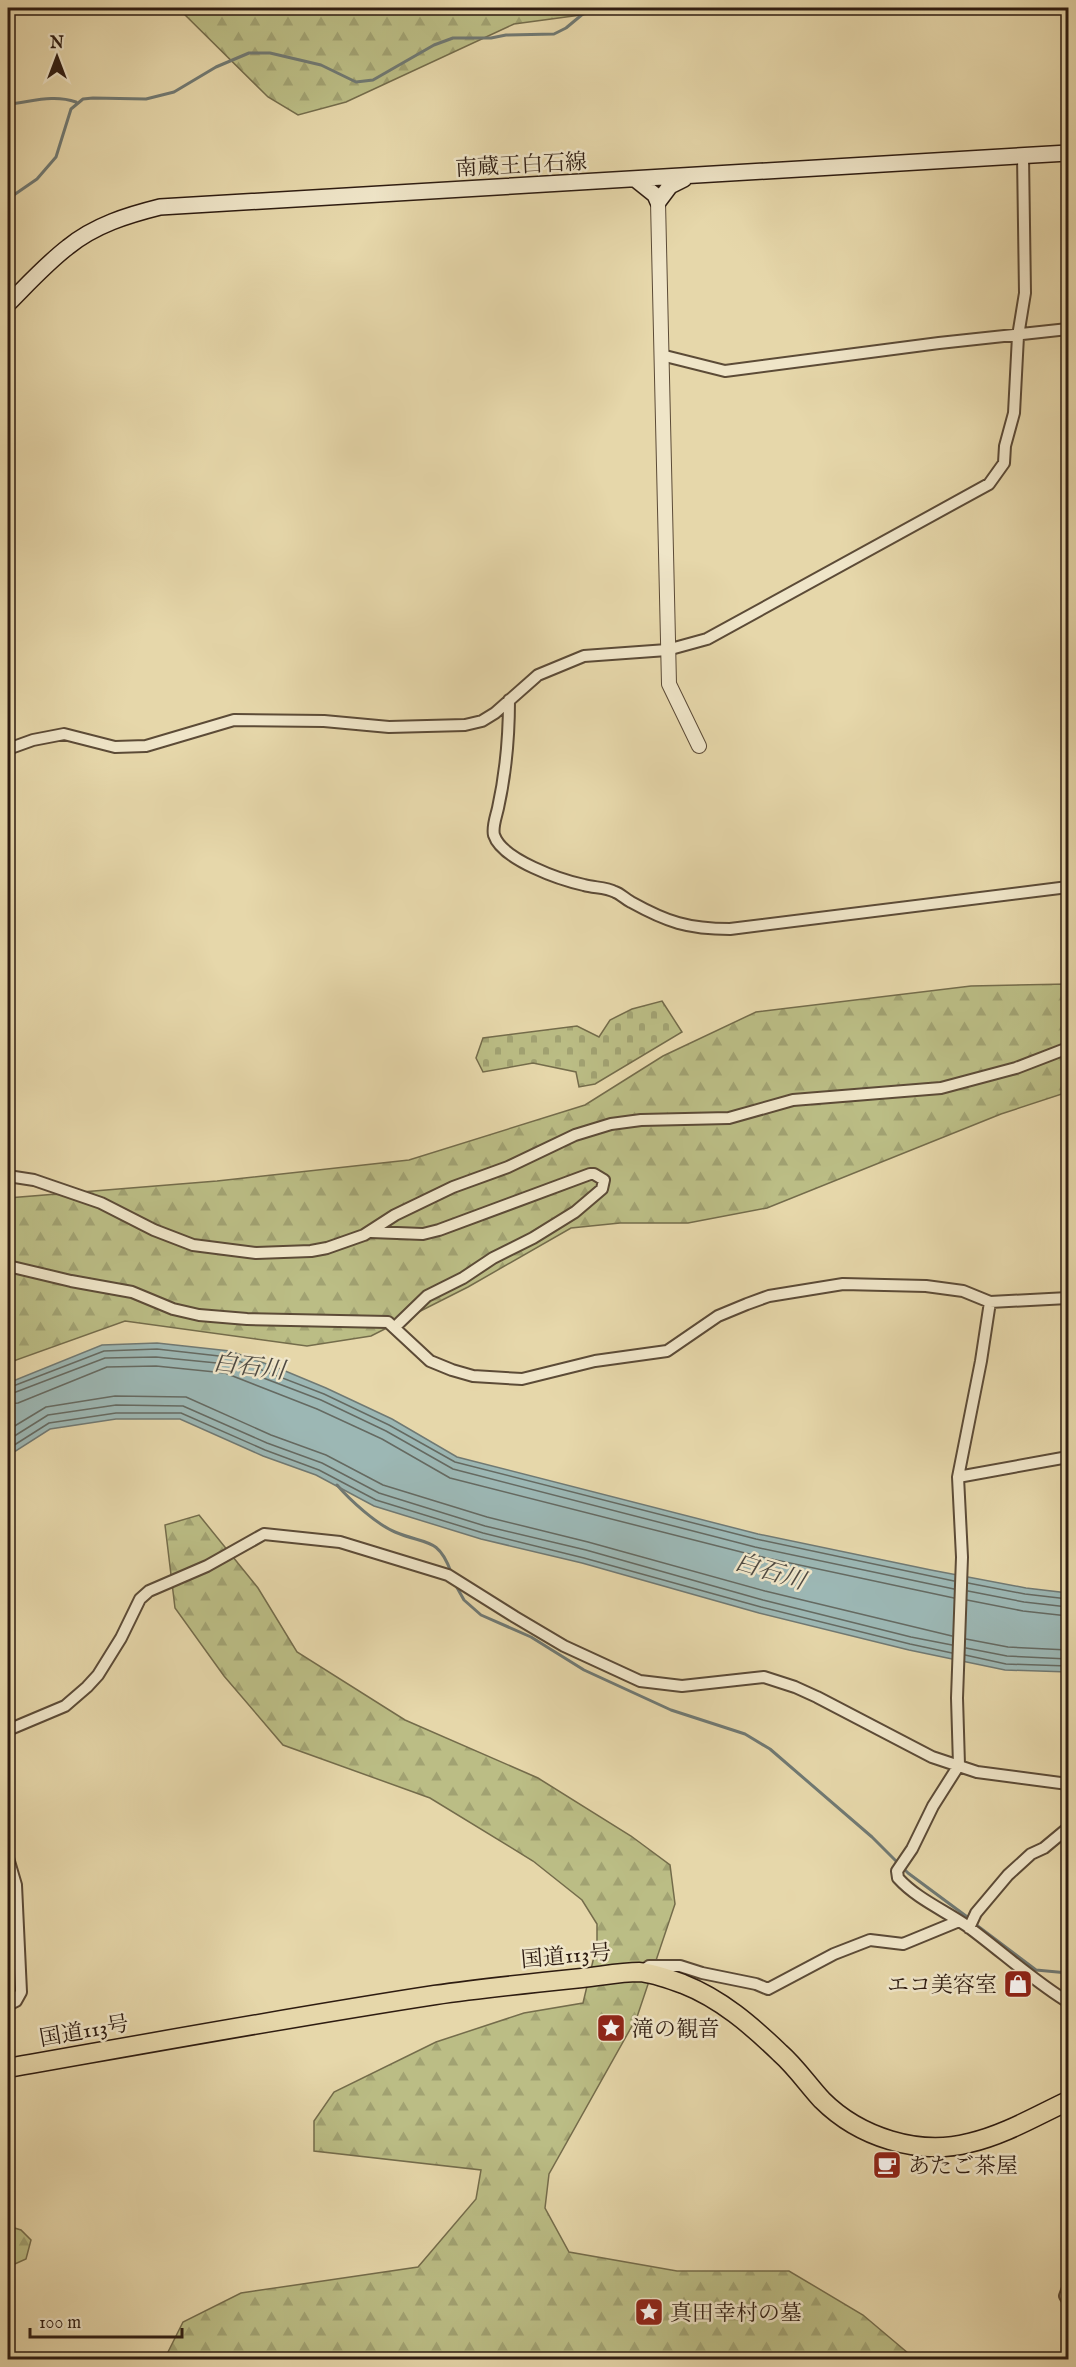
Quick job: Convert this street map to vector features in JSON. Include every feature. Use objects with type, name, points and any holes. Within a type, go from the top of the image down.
[{"type":"highway","name":"国道113号","points":[[8,2068],[334,2010],[496,1986],[639,1972],[666,1978],[700,1991],[722,2004],[782,2054],[823,2100],[842,2116],[862,2129],[888,2140],[914,2146],[939,2148],[968,2144],[997,2134],[1068,2101]]},
{"type":"main road","name":"南蔵王白石線","points":[[8,304],[67,247],[88,233],[133,214],[160,207],[1068,153]]},
{"type":"main road","points":[[634,179],[655,195],[658,202],[670,186],[689,176]]},
{"type":"street","points":[[8,749],[33,740],[64,734],[115,747],[146,746],[234,720],[324,721],[389,727],[456,726],[474,723],[489,717],[538,675],[584,656],[668,650],[706,639],[989,484],[1004,463],[1005,446],[1014,412],[1018,336],[1025,293],[1023,156]]},
{"type":"street","points":[[658,202],[669,684],[699,746]]},
{"type":"street","points":[[661,355],[725,371],[1068,329]]},
{"type":"street","points":[[509,700],[508,741],[494,835],[511,854],[544,873],[586,886],[614,891],[631,902],[679,924],[699,929],[730,929],[1068,886]]},
{"type":"street","points":[[8,1176],[34,1180],[101,1203],[168,1237],[193,1245],[256,1253],[290,1253],[327,1248],[371,1232],[395,1215],[453,1187],[508,1167],[575,1135],[611,1124],[641,1120],[729,1118],[793,1100],[941,1088],[1016,1068],[1068,1048]]},
{"type":"street","points":[[371,1232],[423,1234],[452,1226],[590,1173],[604,1180],[602,1189],[575,1212],[533,1238],[493,1258],[464,1278],[428,1296],[395,1327]]},
{"type":"street","points":[[8,1266],[132,1292],[173,1308],[199,1315],[247,1320],[388,1322],[430,1361],[472,1376],[522,1380],[595,1361],[667,1351],[718,1316],[769,1296],[843,1284],[926,1286],[963,1291],[990,1302],[1068,1298]]},
{"type":"street","points":[[990,1302],[958,1477],[962,1557],[958,1688],[959,1765],[897,1871],[898,1878],[914,1894],[959,1921],[971,1922],[1035,1980],[1068,2002]]},
{"type":"street","points":[[958,1477],[1068,1457]]},
{"type":"street","points":[[8,1730],[65,1706],[87,1687],[98,1675],[121,1638],[140,1599],[149,1591],[207,1566],[264,1534],[340,1542],[453,1577],[564,1646],[640,1681],[682,1686],[749,1677],[778,1680],[817,1697],[932,1757],[992,1774],[1068,1784]]},
{"type":"street","points":[[971,1922],[1008,1875],[1031,1854],[1044,1848],[1068,1828]]},
{"type":"street","points":[[8,1858],[16,1886],[21,1992],[16,2001],[8,2006]]},
{"type":"street","points":[[639,1972],[649,1966],[680,1966],[756,1984],[768,1989],[834,1954],[870,1940],[903,1944],[959,1921]]},
{"type":"street","points":[[1068,2288],[1065,2296],[1068,2301]]},
{"type":"green space","points":[[178,8],[633,8],[514,24],[346,102],[298,115],[268,97]]},
{"type":"green space","points":[[1068,984],[1068,1092],[1001,1114],[767,1208],[688,1223],[620,1223],[571,1228],[468,1287],[371,1336],[307,1346],[125,1321],[8,1363],[8,1198],[217,1181],[409,1160],[585,1105],[663,1056],[756,1012],[971,986]]},
{"type":"green space","points":[[662,1001],[682,1032],[595,1084],[579,1087],[576,1072],[533,1063],[483,1072],[476,1058],[483,1038],[577,1026],[599,1037],[610,1020],[632,1009]]},
{"type":"green space","points":[[199,1515],[258,1588],[297,1652],[405,1720],[538,1778],[631,1836],[670,1865],[675,1904],[637,2017],[549,2174],[545,2208],[569,2252],[677,2271],[789,2271],[863,2315],[915,2359],[164,2360],[183,2322],[241,2293],[418,2267],[476,2199],[481,2170],[314,2151],[314,2121],[334,2092],[436,2042],[524,2013],[583,2003],[597,1944],[597,1924],[582,1900],[533,1861],[430,1798],[283,1745],[224,1676],[175,1608],[165,1525]]},
{"type":"green space","points":[[8,2226],[21,2230],[31,2240],[26,2259],[8,2267]]},
{"type":"water","name":"白石川","points":[[157,1343],[230,1351],[278,1368],[392,1419],[457,1457],[758,1534],[931,1570],[1026,1588],[1068,1593],[1068,1672],[1005,1670],[909,1650],[759,1613],[582,1563],[481,1539],[374,1506],[316,1475],[263,1456],[180,1419],[116,1419],[50,1429],[8,1456],[8,1383],[102,1345]]},
{"type":"waterway","points":[[8,199],[37,179],[56,157],[71,109],[83,99],[146,99],[174,92],[216,67],[249,53],[270,53],[321,65],[356,82],[373,80],[434,45],[453,38],[554,34],[566,28],[590,8]]},
{"type":"waterway","points":[[8,104],[50,99],[76,102]]},
{"type":"waterway","points":[[337,1485],[372,1518],[395,1532],[435,1547],[441,1552],[451,1572]]},
{"type":"waterway","points":[[455,1584],[464,1600],[481,1615],[531,1637],[584,1670],[671,1710],[745,1734],[770,1749],[872,1837],[908,1873],[970,1919]]},
{"type":"waterway","points":[[975,1924],[1036,1970],[1068,1973]]},
{"type":"place","name":"エコ美容室","points":[[1018,1984]]},
{"type":"place","name":"滝の観音","points":[[611,2028]]},
{"type":"place","name":"あたご茶屋","points":[[887,2165]]},
{"type":"place","name":"真田幸村の墓","points":[[649,2312]]}]
